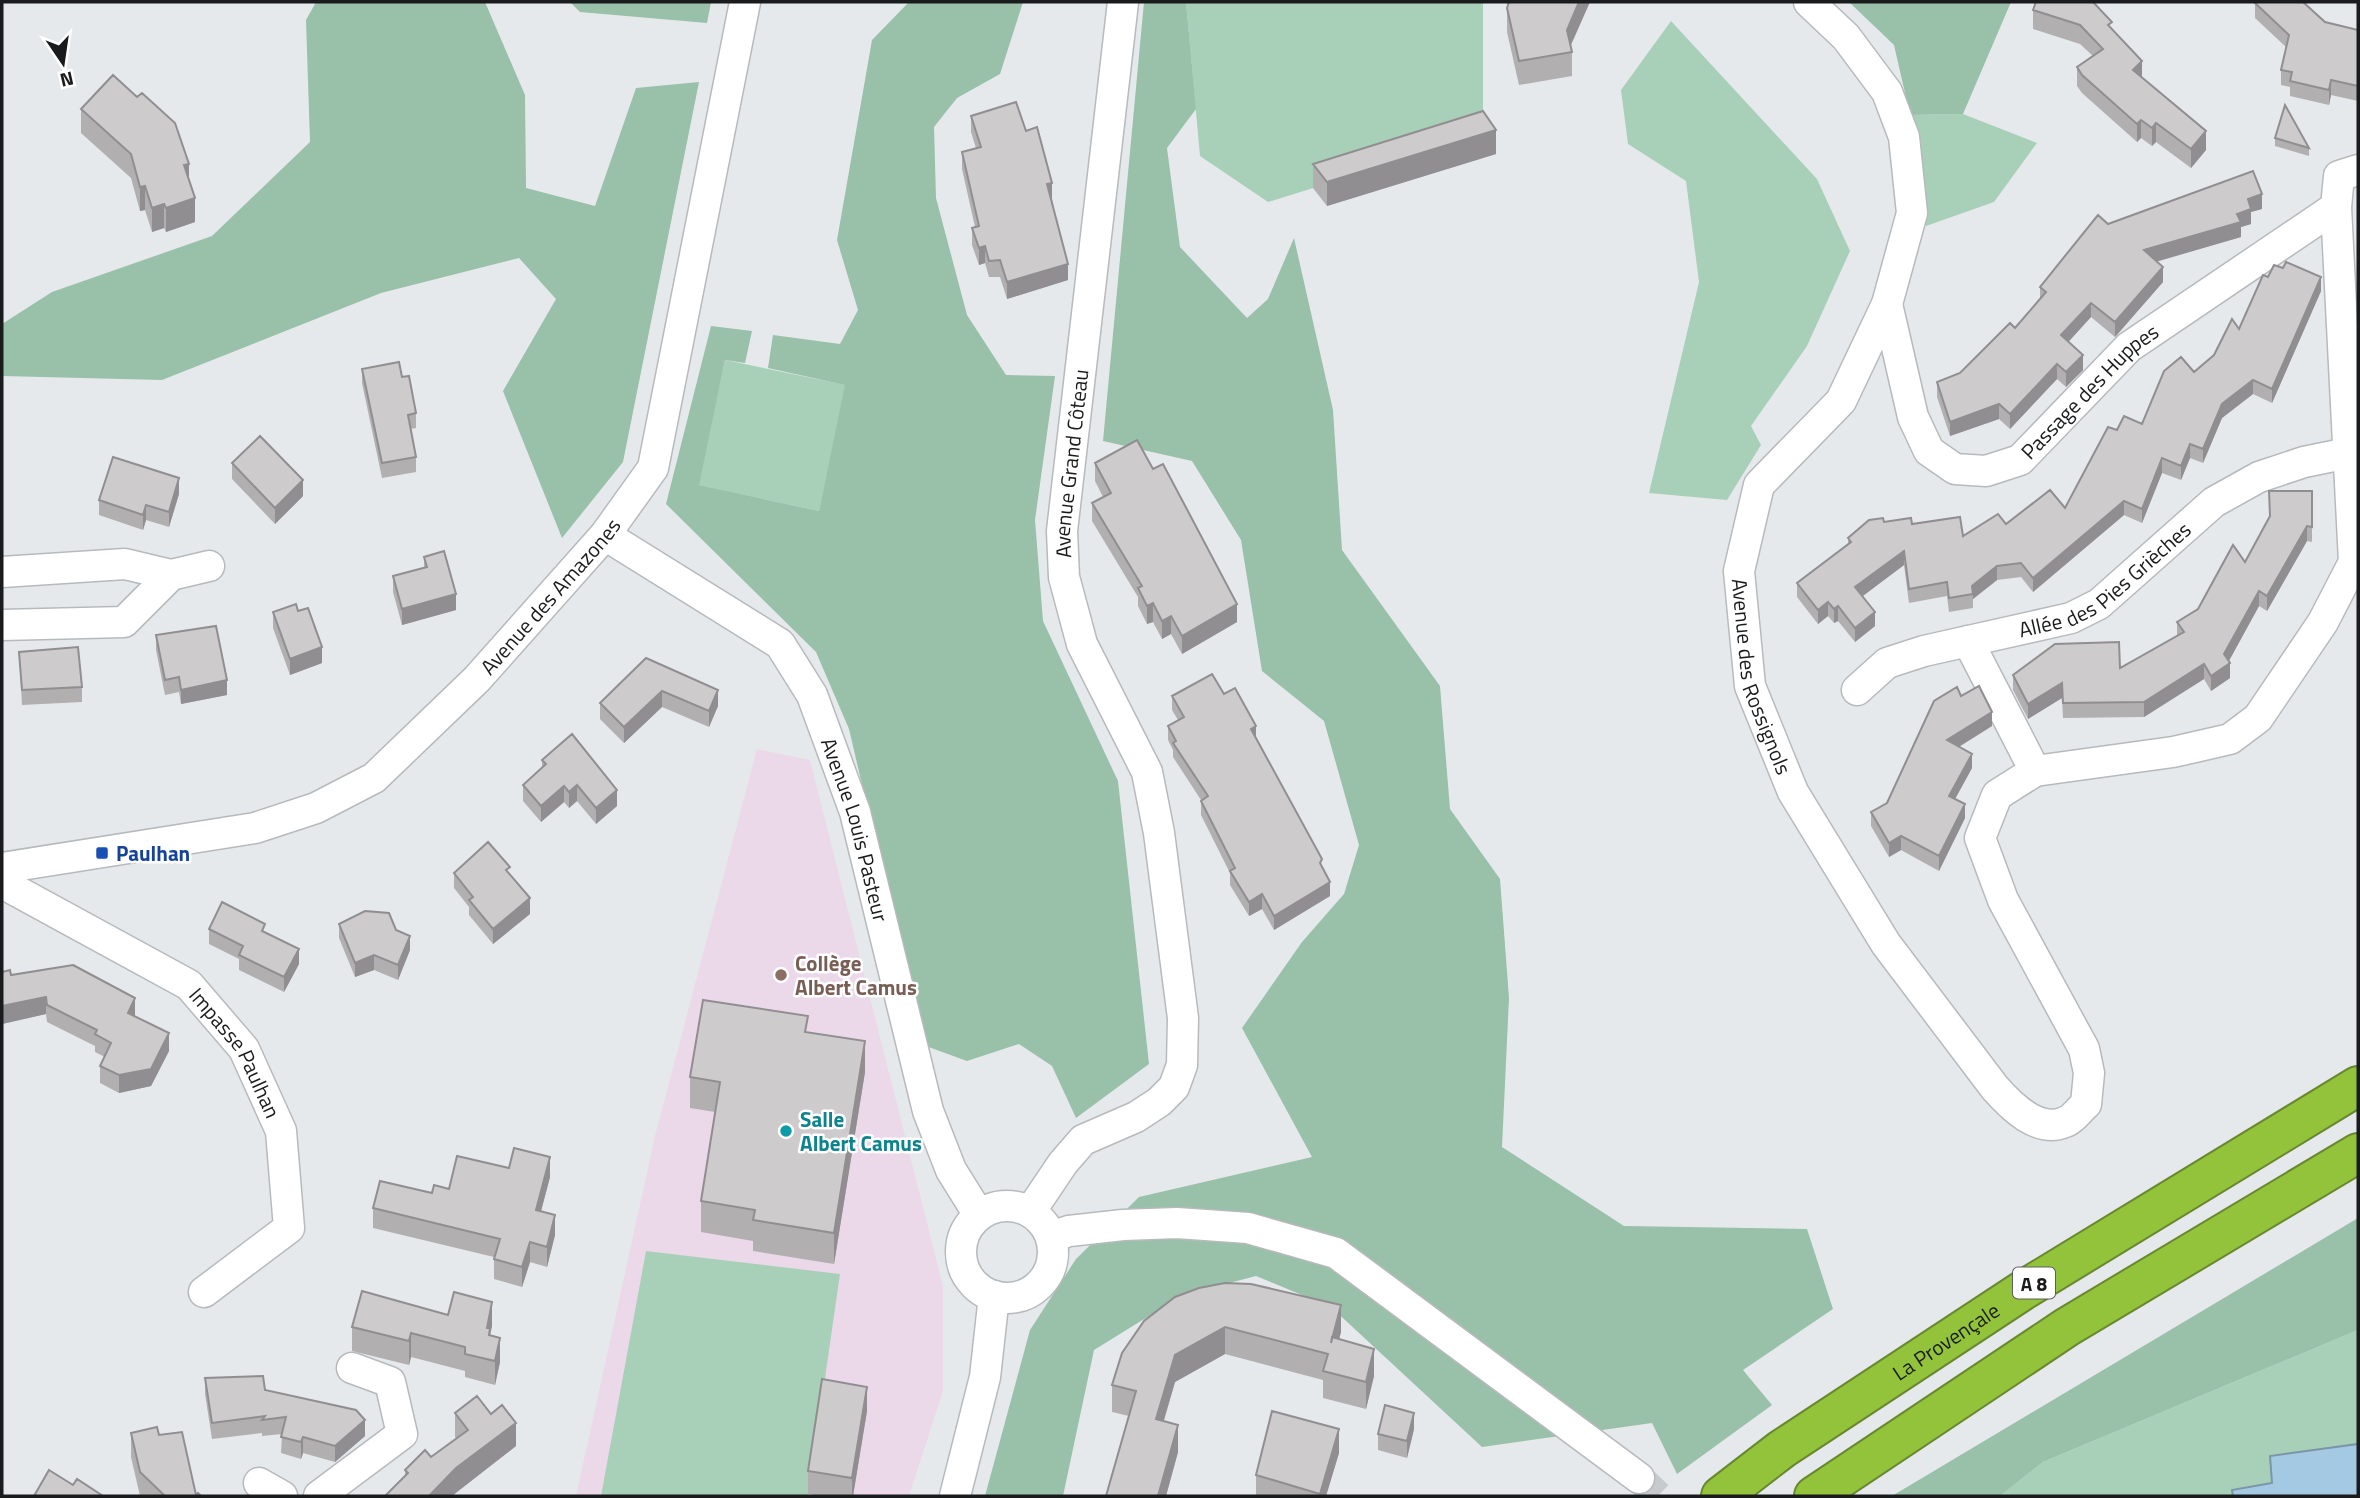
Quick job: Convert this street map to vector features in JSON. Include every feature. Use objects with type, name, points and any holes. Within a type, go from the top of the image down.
[{"type":"highway","name":"La Provençale","points":[[1721,1496],[1782,1449],[2025,1289],[2358,1087]]},
{"type":"highway","name":"A 8","points":[[1814,1496],[2067,1327],[2358,1153]]},
{"type":"street","name":"Avenue des Amazones","points":[[2,868],[255,828],[316,808],[374,778],[477,680],[605,534],[653,468],[746,2]]},
{"type":"street","name":"Avenue Grand Côteau","points":[[1030,1212],[1063,1163],[1083,1140],[1136,1117],[1159,1102],[1174,1087],[1182,1065],[1183,1018],[1159,833],[1147,772],[1082,645],[1063,565],[1062,530],[1123,2]]},
{"type":"street","name":"Avenue des Rossignols","points":[[1809,2],[1846,37],[1888,92],[1903,136],[1912,213],[1887,303],[1841,401],[1759,485],[1739,572],[1750,686],[1793,792],[1886,944],[1995,1088],[2013,1108],[2041,1124],[2066,1122],[2086,1104],[2089,1073],[2084,1049],[2003,900],[1980,838],[1997,795],[2035,771]]},
{"type":"street","points":[[1968,641],[2035,771],[2173,752],[2230,739],[2258,718],[2323,622],[2354,562],[2336,207],[2339,176],[2358,170]]},
{"type":"street","name":"Passage des Huppes","points":[[1887,303],[1913,417],[1929,452],[1955,469],[1986,471],[2020,460],[2130,347],[2336,207]]},
{"type":"street","name":"Allée des Pies Grièches","points":[[1857,690],[1887,663],[2080,614],[2099,604],[2214,502],[2259,477],[2347,453]]},
{"type":"street","name":"Avenue Louis Pasteur","points":[[605,534],[780,644],[812,695],[855,812],[929,1111],[951,1170],[979,1215]]},
{"type":"street","points":[[2,572],[125,564],[171,575],[209,566]]},
{"type":"street","points":[[2,625],[124,622],[171,575]]},
{"type":"street","name":"Impasse Paulhan","points":[[2,884],[190,985],[244,1049],[281,1131],[289,1228],[204,1292]]},
{"type":"street","points":[[1003,1206],[1030,1212],[1046,1226],[1052,1237],[1052,1262],[1041,1284],[1019,1296],[994,1296],[981,1290],[964,1267],[963,1238],[979,1215],[1003,1206]]},
{"type":"street","points":[[1052,1237],[1069,1231],[1177,1223],[1248,1228],[1336,1252],[1639,1478]]},
{"type":"street","points":[[955,1496],[985,1377],[994,1296]]},
{"type":"street","points":[[319,1496],[402,1434],[390,1382],[352,1368]]},
{"type":"shaded area","name":"Collège Albert Camus","points":[[757,749],[810,760],[943,1286],[943,1391],[909,1496],[576,1496],[655,1136]]},
{"type":"green space","points":[[316,2],[485,2],[525,95],[526,188],[595,206],[636,88],[699,82],[623,462],[562,538],[503,391],[556,299],[519,258],[381,293],[162,380],[2,376],[2,324],[52,292],[212,236],[310,142],[306,20]]},
{"type":"green space","points":[[570,2],[711,2],[707,23],[580,12]]},
{"type":"green space","points":[[909,2],[1023,2],[1000,74],[957,98],[934,127],[936,198],[967,315],[1006,375],[1055,376],[1035,520],[1043,621],[1118,781],[1149,1064],[1076,1118],[1052,1066],[1019,1044],[967,1061],[923,1045],[849,729],[816,652],[666,504],[711,326],[752,331],[745,363],[725,360],[699,485],[819,511],[845,385],[768,368],[773,335],[840,344],[858,310],[837,240],[872,40]]},
{"type":"green space","points":[[1144,2],[1186,2],[1196,109],[1167,148],[1180,247],[1247,318],[1268,299],[1294,238],[1333,410],[1342,550],[1440,686],[1450,809],[1500,879],[1509,998],[1502,1147],[1624,1226],[1807,1229],[1833,1309],[1743,1370],[1772,1405],[1677,1474],[1652,1423],[1482,1447],[1331,1307],[1256,1276],[1183,1295],[1094,1350],[1063,1496],[985,1496],[1030,1330],[1076,1259],[1139,1197],[1312,1157],[1242,1028],[1302,942],[1344,894],[1359,845],[1324,721],[1262,671],[1241,540],[1192,461],[1103,441]]},
{"type":"green space","points":[[1186,2],[1483,2],[1483,135],[1268,202],[1200,156]]},
{"type":"green space","points":[[1849,2],[2011,2],[1963,114],[1910,115],[1894,45]]},
{"type":"green space","points":[[1671,21],[1817,179],[1850,251],[1807,346],[1751,426],[1761,445],[1727,500],[1649,493],[1699,282],[1686,181],[1628,144],[1621,90]]},
{"type":"green space","points":[[1963,114],[2037,143],[1994,202],[1926,226],[1910,115]]},
{"type":"green space","points":[[725,360],[846,385],[819,511],[698,485]]},
{"type":"green space","points":[[2358,1218],[2358,1330],[2043,1462],[2000,1496],[1892,1496]]},
{"type":"green space","points":[[646,1251],[840,1274],[808,1496],[601,1496]]},
{"type":"green space","points":[[2358,1330],[2358,1496],[2000,1496],[2043,1462]]},
{"type":"water","points":[[2358,1444],[2358,1496],[2233,1496],[2232,1490],[2272,1483],[2270,1456]]},
{"type":"building","points":[[1509,2],[1579,2],[1567,30],[1572,52],[1519,61],[1507,8]]},
{"type":"building","points":[[2036,2],[2093,2],[2112,22],[2108,25],[2142,61],[2133,70],[2206,131],[2191,149],[2156,123],[2152,128],[2141,120],[2137,124],[2082,75],[2077,67],[2103,49],[2080,25],[2033,10]]},
{"type":"building","points":[[2256,2],[2303,2],[2325,22],[2358,30],[2358,86],[2331,80],[2329,90],[2290,81],[2292,72],[2281,70],[2289,35]]},
{"type":"building","points":[[113,75],[137,97],[142,93],[175,123],[189,164],[184,165],[195,198],[166,208],[164,204],[152,208],[145,186],[140,187],[131,154],[81,109]]},
{"type":"building","points":[[1016,102],[1026,131],[1037,127],[1052,183],[1047,184],[1068,264],[1007,282],[1000,260],[989,261],[985,246],[979,248],[972,228],[979,226],[962,152],[981,147],[971,116]]},
{"type":"building","points":[[2285,105],[2309,148],[2275,138]]},
{"type":"building","points":[[1483,111],[1496,130],[1327,182],[1313,164]]},
{"type":"building","points":[[2253,171],[2262,194],[2248,199],[2251,209],[2237,214],[2241,222],[2144,250],[2163,267],[2115,322],[2091,303],[2061,335],[2083,355],[2066,372],[2057,364],[2010,414],[1999,404],[1950,422],[1937,382],[1960,373],[2010,323],[2015,328],[2046,292],[2040,287],[2098,215],[2108,224]]},
{"type":"building","points":[[2286,262],[2321,277],[2272,389],[2253,380],[2222,404],[2203,449],[2190,444],[2181,466],[2162,458],[2142,509],[2124,501],[2033,578],[2021,563],[1997,566],[1972,586],[1973,594],[1949,598],[1947,582],[1909,589],[1904,551],[1855,587],[1875,612],[1855,628],[1838,606],[1834,609],[1828,602],[1818,610],[1797,583],[1851,542],[1848,538],[1869,520],[1883,518],[1884,522],[1911,518],[1912,524],[1960,517],[1963,536],[1998,514],[2006,524],[2050,490],[2065,508],[2108,427],[2117,430],[2124,416],[2142,424],[2164,371],[2181,357],[2194,372],[2214,355],[2232,319],[2239,329],[2263,275],[2268,277],[2274,265],[2283,268]]},
{"type":"building","points":[[399,362],[402,377],[409,376],[416,413],[408,415],[416,457],[382,463],[362,369]]},
{"type":"building","points":[[260,436],[303,480],[275,508],[232,463]]},
{"type":"building","points":[[1137,440],[1153,469],[1163,464],[1237,604],[1182,636],[1171,616],[1162,621],[1153,603],[1147,606],[1138,588],[1142,586],[1092,503],[1111,493],[1095,463]]},
{"type":"building","points":[[113,457],[179,478],[169,512],[146,505],[143,515],[99,500]]},
{"type":"building","points":[[2269,491],[2312,491],[2312,527],[2307,526],[2267,596],[2259,591],[2224,654],[2230,663],[2211,676],[2204,664],[2144,702],[2063,703],[2062,683],[2028,704],[2013,675],[2055,644],[2119,642],[2120,668],[2184,632],[2177,622],[2198,609],[2233,545],[2245,562],[2270,516]]},
{"type":"building","points":[[444,551],[456,594],[402,609],[393,576],[427,567],[424,557]]},
{"type":"building","points":[[296,604],[298,611],[308,608],[322,647],[290,659],[273,612]]},
{"type":"building","points":[[216,626],[227,680],[181,690],[179,677],[165,680],[156,635]]},
{"type":"building","points":[[78,647],[82,687],[22,690],[19,652]]},
{"type":"building","points":[[646,658],[718,690],[709,711],[662,691],[624,727],[600,703]]},
{"type":"building","points":[[1212,674],[1224,694],[1235,688],[1256,726],[1251,729],[1322,859],[1320,863],[1330,882],[1274,916],[1262,894],[1249,902],[1230,871],[1235,868],[1201,801],[1208,796],[1173,743],[1176,741],[1168,726],[1184,717],[1172,696]]},
{"type":"building","points":[[1979,686],[1992,712],[1947,740],[1972,754],[1949,796],[1965,804],[1939,856],[1901,836],[1889,843],[1871,812],[1887,803],[1934,701],[1957,687],[1961,696]]},
{"type":"building","points":[[572,734],[617,790],[596,808],[577,785],[569,792],[564,786],[541,806],[523,785],[546,764],[542,760]]},
{"type":"building","points":[[488,842],[510,867],[506,870],[530,898],[493,929],[469,900],[473,897],[454,873]]},
{"type":"building","points":[[222,902],[265,924],[262,931],[299,949],[284,977],[239,955],[243,946],[209,929]]},
{"type":"building","points":[[365,911],[389,913],[396,930],[410,936],[398,965],[374,955],[355,963],[339,924]]},
{"type":"building","points":[[73,965],[135,998],[128,1013],[169,1033],[151,1069],[119,1075],[100,1066],[111,1043],[95,1034],[97,1030],[47,1005],[46,997],[2,1006],[2,972],[10,970],[11,975]]},
{"type":"building","name":"Salle Albert Camus","points":[[703,1000],[808,1016],[805,1032],[865,1041],[834,1233],[753,1220],[755,1210],[701,1201],[720,1082],[690,1077]]},
{"type":"building","points":[[514,1148],[550,1157],[536,1210],[555,1215],[547,1247],[530,1242],[522,1267],[494,1259],[500,1239],[373,1208],[380,1181],[432,1193],[434,1185],[449,1189],[457,1156],[509,1168]]},
{"type":"building","points":[[1225,1283],[1251,1284],[1341,1305],[1333,1337],[1374,1349],[1366,1382],[1323,1371],[1328,1354],[1225,1327],[1175,1355],[1156,1419],[1178,1425],[1158,1496],[1106,1496],[1136,1391],[1112,1385],[1122,1353],[1144,1321],[1175,1297],[1199,1288]]},
{"type":"building","points":[[362,1291],[448,1315],[454,1292],[492,1302],[487,1328],[490,1328],[489,1335],[500,1338],[495,1361],[465,1354],[465,1347],[411,1333],[409,1341],[352,1327]]},
{"type":"building","points":[[263,1376],[265,1390],[356,1410],[365,1420],[335,1446],[303,1437],[301,1442],[281,1437],[286,1417],[262,1420],[265,1416],[212,1423],[205,1378]]},
{"type":"building","points":[[822,1379],[867,1387],[852,1478],[808,1471]]},
{"type":"building","points":[[477,1396],[491,1414],[502,1405],[516,1423],[456,1468],[429,1496],[385,1496],[408,1473],[405,1470],[425,1450],[431,1457],[468,1430],[455,1413]]},
{"type":"building","points":[[1385,1405],[1414,1413],[1407,1441],[1378,1434]]},
{"type":"building","points":[[1272,1411],[1339,1429],[1320,1494],[1256,1475]]},
{"type":"building","points":[[157,1427],[159,1435],[182,1432],[196,1495],[198,1493],[201,1496],[165,1496],[140,1472],[131,1433]]},
{"type":"building","points":[[49,1470],[73,1485],[77,1479],[103,1496],[34,1496]]},
{"type":"tunnel","points":[[1639,1478],[1658,1496]]},
{"type":"place","name":"Paulhan","points":[[102,853]]},
{"type":"place","name":"Collège Albert Camus","points":[[781,975]]},
{"type":"place","name":"Salle Albert Camus","points":[[786,1131]]}]
